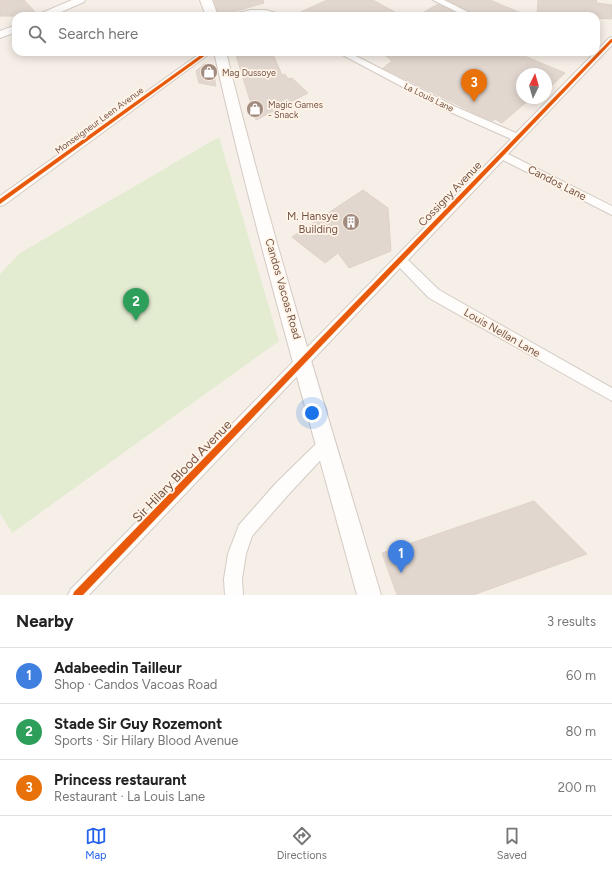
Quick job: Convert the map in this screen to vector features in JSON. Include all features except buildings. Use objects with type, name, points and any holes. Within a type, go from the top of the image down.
[{"type":"main road","points":[[206,0],[210,12]]},
{"type":"main road","name":"Candos Vacoas Road","points":[[221,56],[238,128],[325,445],[369,595]]},
{"type":"street","points":[[52,12],[80,0]]},
{"type":"street","points":[[437,0],[463,12]]},
{"type":"street","points":[[248,12],[265,12]]},
{"type":"street","points":[[0,35],[12,30]]},
{"type":"street","name":"Cossigny Avenue","points":[[600,54],[611,43]]},
{"type":"street","name":"Monseigneur Leen Avenue","points":[[0,202],[202,56]]},
{"type":"street","name":"La Louis Lane","points":[[349,56],[452,109],[518,138]]},
{"type":"street","name":"Cossigny Avenue","points":[[303,362],[501,155],[598,56]]},
{"type":"street","name":"Candos Lane","points":[[501,155],[612,211]]},
{"type":"street","name":"Louis Nellan Lane","points":[[401,260],[434,294],[612,395]]},
{"type":"street","name":"Sir Hilary Blood Avenue","points":[[78,595],[303,362]]},
{"type":"street","points":[[234,595],[233,580],[237,554],[246,531],[282,489],[325,445]]},
{"type":"green space","points":[[219,137],[279,341],[12,533],[0,513],[0,274],[20,253]]},
{"type":"cycle path","points":[[600,52],[612,40]]},
{"type":"cycle path","points":[[0,202],[202,56]]},
{"type":"cycle path","points":[[77,595],[597,56]]},
{"type":"place","name":"Mag Dussoye","points":[[209,72]]},
{"type":"place","name":"Princess restaurant","points":[[474,102]]},
{"type":"place","name":"Magic Games - Snack","points":[[255,109]]},
{"type":"place","name":"M. Hansye Building","points":[[351,222]]},
{"type":"place","name":"Stade Sir Guy Rozemont","points":[[136,321]]},
{"type":"place","name":"Adabeedin Tailleur","points":[[401,573]]}]
